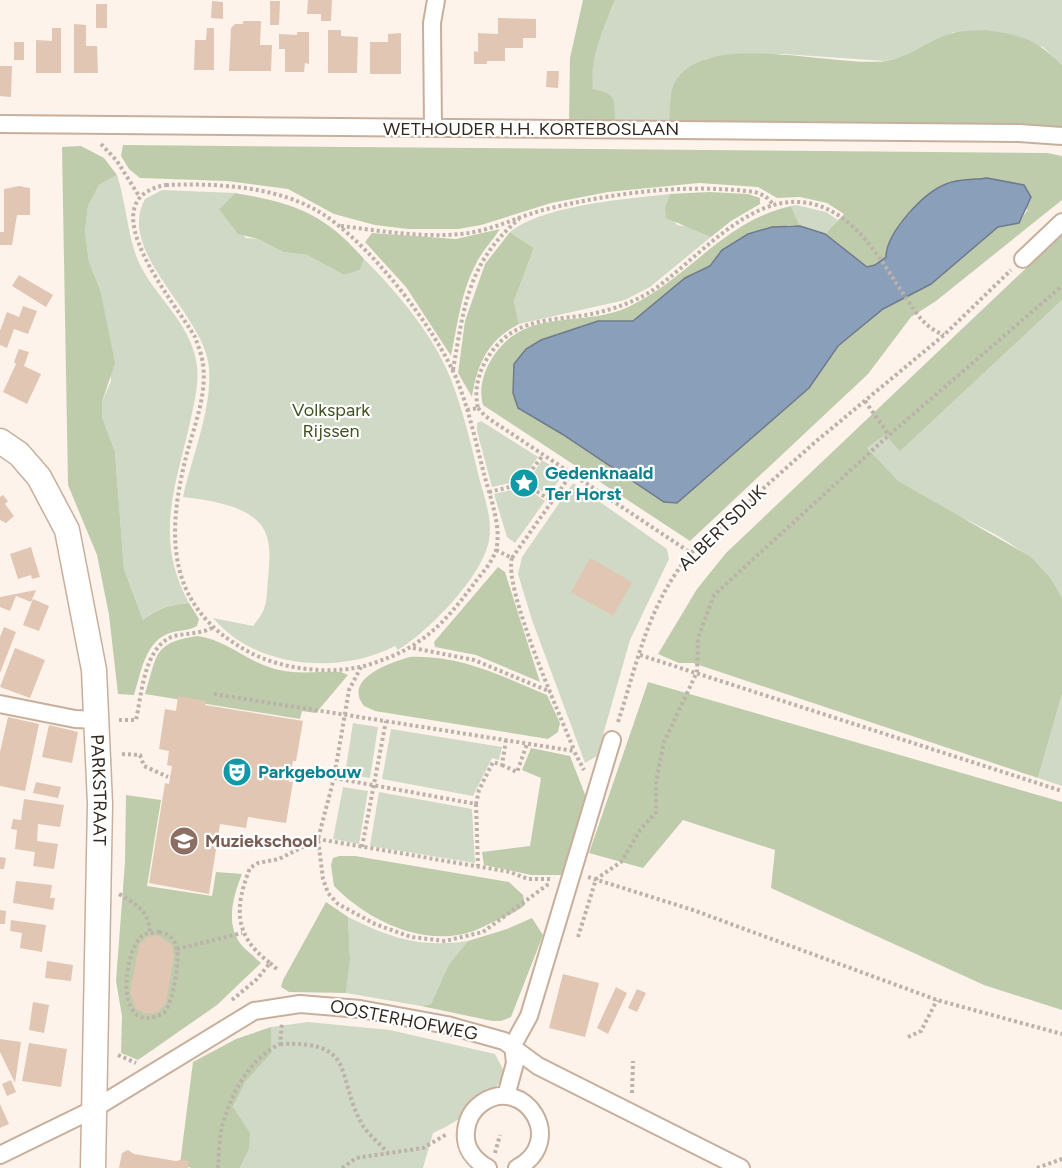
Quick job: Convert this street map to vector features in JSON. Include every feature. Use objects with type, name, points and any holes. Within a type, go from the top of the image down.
[{"type":"main road","name":"PARKSTRAAT","points":[[0,441],[19,454],[39,477],[67,530],[94,670],[113,893],[97,1037],[92,1110],[93,1168]]},
{"type":"street","points":[[433,128],[432,23],[436,0]]},
{"type":"street","name":"WETHOUDER H.H. KORTEBOSLAAN","points":[[0,124],[1019,133],[1062,136]]},
{"type":"street","points":[[1023,258],[1062,222]]},
{"type":"street","points":[[0,704],[75,719],[99,720]]},
{"type":"street","points":[[506,1096],[515,1063],[513,1045],[529,1016],[612,740]]},
{"type":"street","name":"OOSTERHOFWEG","points":[[0,1155],[92,1110],[254,1011],[283,1005],[319,1004],[447,1025],[513,1045],[530,1061],[741,1168]]},
{"type":"street","points":[[488,1168],[473,1156],[468,1146],[467,1125],[477,1107],[495,1097],[506,1096],[518,1099],[529,1107],[537,1117],[540,1129],[540,1142],[535,1154],[517,1168]]},
{"type":"path","points":[[76,126],[107,150],[139,196]]},
{"type":"path","points":[[166,185],[241,189],[305,204],[340,226],[404,295],[453,371],[467,410],[489,492],[497,530],[496,550],[489,564],[437,629],[412,648],[361,667],[304,669],[275,664],[234,644],[212,628],[187,589],[176,558],[174,538],[181,478],[200,406],[204,365],[196,340],[153,276],[142,254],[134,207],[139,196],[156,187],[166,185]]},
{"type":"path","points":[[340,226],[406,233],[447,234],[478,230],[558,206],[683,189],[755,192],[765,196],[774,205]]},
{"type":"path","points":[[692,554],[485,416],[478,408],[479,376],[483,367],[493,351],[511,334],[536,323],[603,312],[640,297],[724,231],[774,205],[804,202],[826,208],[849,224],[877,256],[924,324],[944,335]]},
{"type":"path","points":[[453,371],[461,314],[472,283],[489,252],[522,217]]},
{"type":"path","name":"ALBERTSDIJK","points":[[612,740],[655,606],[676,572],[692,554],[814,443],[944,335],[1023,258]]},
{"type":"path","points":[[578,937],[596,879],[621,862],[640,830],[656,812],[656,781],[664,742],[697,672],[698,638],[714,595],[889,435],[1062,286]]},
{"type":"path","points":[[865,401],[889,435]]},
{"type":"path","points":[[467,410],[478,408]]},
{"type":"path","points":[[532,488],[519,491],[516,478],[528,475],[543,455]]},
{"type":"path","points":[[572,473],[512,558],[511,572],[523,614],[551,692],[574,751],[596,795]]},
{"type":"path","points":[[528,475],[532,488],[551,501]]},
{"type":"path","points":[[489,492],[518,484]]},
{"type":"path","points":[[496,550],[512,558]]},
{"type":"path","points":[[99,720],[136,720],[147,671],[157,648],[172,637],[212,628]]},
{"type":"path","points":[[412,648],[474,660],[551,692]]},
{"type":"path","points":[[640,655],[1062,791]]},
{"type":"path","points":[[279,971],[254,951],[242,933],[239,910],[244,882],[250,868],[258,863],[279,859],[318,839],[510,872],[528,879],[555,879],[483,932],[445,940],[411,937],[353,913],[328,893],[323,879],[318,839],[334,778],[349,690],[361,667]]},
{"type":"path","points":[[214,694],[574,751]]},
{"type":"path","points":[[362,847],[386,721]]},
{"type":"path","points":[[502,765],[506,740]]},
{"type":"path","points":[[478,866],[476,804],[493,762],[517,772],[528,744]]},
{"type":"path","points":[[115,746],[122,754],[122,765]]},
{"type":"path","points":[[122,754],[140,755],[144,766],[168,777]]},
{"type":"path","points":[[334,778],[476,804]]},
{"type":"path","points":[[573,872],[693,910],[938,1000],[1062,1034]]},
{"type":"path","points":[[113,893],[143,909],[149,918],[150,932]]},
{"type":"path","points":[[150,932],[168,935],[177,950],[171,1000],[167,1009],[151,1018],[134,1013],[128,1006],[126,997],[133,950],[139,938],[150,932]]},
{"type":"path","points":[[177,950],[242,933]]},
{"type":"path","points":[[230,1002],[257,979],[270,963]]},
{"type":"path","points":[[908,1037],[921,1031],[938,1000]]},
{"type":"path","points":[[280,1044],[283,1005]]},
{"type":"path","points":[[218,1168],[222,1126],[238,1089],[253,1062],[280,1044],[306,1043],[329,1050],[342,1064],[364,1126],[388,1153]]},
{"type":"path","points":[[118,1047],[118,1056],[137,1063]]},
{"type":"path","points":[[626,1110],[632,1098],[633,1061]]},
{"type":"path","points":[[342,1168],[356,1158],[423,1148],[467,1125]]},
{"type":"path","points":[[1037,1168],[1062,1159]]},
{"type":"green space","points":[[583,0],[615,0],[598,43],[592,77],[593,89],[606,93],[613,99],[615,122],[569,122],[570,58]]},
{"type":"green space","points":[[615,0],[1062,0],[1062,65],[1043,47],[954,32],[901,58],[884,61],[784,54],[735,54],[705,59],[671,95],[669,122],[615,122],[596,94],[591,80],[594,57]]},
{"type":"green space","points":[[985,30],[1018,36],[1036,44],[1062,65],[1062,128],[669,122],[675,82],[691,66],[714,57],[742,53],[864,62],[886,61],[904,56],[953,33]]},
{"type":"green space","points":[[123,145],[1047,153],[1062,156],[1062,200],[936,301],[911,317],[868,374],[690,541],[483,405],[482,386],[487,367],[504,343],[511,337],[537,325],[597,316],[626,308],[668,282],[744,225],[766,214],[791,206],[800,226],[789,225],[722,250],[710,266],[685,278],[633,321],[598,321],[541,340],[526,349],[514,364],[513,393],[518,408],[677,503],[809,388],[838,346],[883,309],[931,284],[998,227],[1019,223],[1028,209],[886,257],[875,265],[867,267],[825,234],[844,214],[827,203],[800,197],[777,198],[758,187],[699,183],[608,192],[551,203],[481,225],[458,229],[408,229],[375,225],[334,214],[288,189],[227,181],[140,178],[129,169],[121,156]]},
{"type":"green space","points":[[81,146],[104,158],[117,175],[99,185],[88,206],[85,232],[89,262],[100,289],[115,363],[102,402],[102,417],[115,452],[124,569],[143,620],[164,608],[189,603],[199,619],[197,626],[162,637],[149,650],[134,695],[118,694],[109,615],[97,555],[68,485],[62,147]]},
{"type":"green space","points":[[117,175],[132,243],[139,263],[186,333],[197,367],[195,397],[174,489],[170,533],[172,556],[178,579],[189,603],[164,607],[143,620],[124,569],[115,452],[102,417],[102,402],[111,381],[100,289],[89,262],[85,232],[88,206],[99,185]]},
{"type":"green space","name":"Volkspark Rijssen","points":[[162,190],[235,193],[219,209],[246,238],[258,239],[283,252],[307,255],[344,275],[360,270],[364,259],[413,314],[434,345],[450,377],[462,412],[489,515],[490,532],[485,554],[466,586],[439,616],[398,650],[395,646],[349,661],[299,662],[275,657],[252,648],[231,635],[213,618],[253,626],[265,604],[269,547],[262,527],[244,512],[232,506],[183,497],[204,416],[209,368],[204,347],[151,262],[142,240],[139,219],[145,199]]},
{"type":"green space","points":[[709,192],[748,194],[760,198],[760,204],[731,221],[711,237],[666,218],[665,207],[670,194]]},
{"type":"green space","points":[[235,193],[274,201],[307,212],[335,231],[364,259],[360,270],[344,275],[307,255],[283,252],[258,239],[238,234],[219,209]]},
{"type":"green space","points":[[670,194],[665,207],[677,225],[692,227],[711,237],[650,287],[625,300],[519,324],[514,301],[534,248],[510,232],[543,215],[564,209]]},
{"type":"green space","points":[[796,205],[826,212],[838,220],[825,234],[800,226],[791,206]]},
{"type":"green space","points":[[500,229],[472,271],[461,307],[451,356],[406,287],[365,242],[372,233],[456,239]]},
{"type":"green space","points":[[510,232],[534,248],[514,301],[519,324],[499,338],[486,354],[477,374],[472,397],[458,373],[465,321],[485,264]]},
{"type":"green space","points":[[1062,234],[1062,300],[900,451],[885,435],[867,448],[898,481],[1031,557],[1051,579],[1062,598],[1062,694],[1038,778],[693,663],[679,663],[658,654],[697,589],[726,553]]},
{"type":"green space","points":[[1062,300],[1062,598],[1046,575],[1028,557],[1008,542],[943,509],[899,482],[867,448],[885,435],[900,450]]},
{"type":"green space","points":[[481,421],[538,457],[527,472],[513,475],[514,482],[492,487],[477,431],[477,423]]},
{"type":"green space","points":[[542,460],[561,472],[561,477],[549,496],[535,486],[532,475]]},
{"type":"green space","points":[[573,483],[667,549],[669,559],[630,640],[597,756],[585,763],[532,620],[518,574],[522,557]]},
{"type":"green space","points":[[516,489],[518,494],[531,491],[545,501],[515,543],[507,537],[494,494]]},
{"type":"green space","points":[[498,567],[505,572],[540,682],[476,655],[435,647],[434,642]]},
{"type":"green space","points":[[197,636],[224,644],[275,669],[294,672],[341,672],[348,675],[316,713],[302,711],[300,719],[145,694],[155,660],[164,647],[182,639]]},
{"type":"green space","points":[[410,657],[446,659],[463,663],[497,674],[547,695],[560,723],[558,732],[548,739],[375,711],[364,706],[359,696],[359,688],[364,680],[381,668]]},
{"type":"green space","points":[[648,682],[1062,802],[1062,1010],[984,985],[771,888],[775,850],[683,820],[643,868],[589,853]]},
{"type":"green space","points":[[1062,694],[1062,786],[1038,778]]},
{"type":"green space","points":[[353,723],[378,727],[370,778],[345,774]]},
{"type":"green space","points":[[391,729],[502,747],[499,760],[492,758],[473,796],[382,779]]},
{"type":"green space","points":[[531,748],[570,756],[586,797],[563,875],[531,875],[484,865],[482,852],[530,846],[541,778],[522,770]]},
{"type":"green space","points":[[343,787],[368,791],[359,844],[333,839]]},
{"type":"green space","points":[[379,792],[472,809],[475,863],[370,846]]},
{"type":"green space","points":[[126,795],[161,800],[147,886],[212,896],[216,872],[242,874],[232,908],[233,927],[240,943],[261,963],[217,1005],[138,1060],[121,1053],[122,1016],[116,981],[125,862]]},
{"type":"green space","points":[[355,856],[509,882],[523,895],[525,905],[510,915],[467,933],[431,936],[413,933],[378,919],[347,898],[334,886],[331,865],[333,858]]},
{"type":"green space","points":[[326,902],[348,917],[350,960],[346,993],[289,992],[281,987],[283,980]]},
{"type":"green space","points":[[348,917],[378,931],[406,940],[435,943],[468,941],[449,964],[431,1004],[421,1006],[346,993],[350,960]]},
{"type":"green space","points":[[532,918],[543,935],[511,1017],[501,1021],[492,1021],[421,1006],[431,1004],[449,964],[468,941],[507,929]]},
{"type":"green space","points":[[308,1022],[390,1030],[495,1054],[506,1075],[473,1108],[454,1122],[433,1133],[423,1168],[240,1168],[249,1149],[233,1108],[244,1082],[270,1053],[271,1027]]},
{"type":"green space","points":[[271,1027],[271,1053],[245,1082],[233,1107],[250,1133],[249,1149],[240,1168],[191,1168],[180,1164],[193,1062],[236,1039]]},
{"type":"water","points":[[987,178],[1024,185],[1031,197],[1019,223],[998,227],[931,284],[883,309],[838,346],[809,388],[677,503],[664,502],[562,434],[518,408],[513,393],[514,364],[526,349],[541,340],[598,321],[633,321],[685,278],[710,266],[722,250],[748,234],[772,227],[800,226],[825,234],[867,267],[875,265],[886,257],[892,237],[899,226],[927,196],[950,182]]},
{"type":"building","points":[[308,0],[332,0],[331,21],[321,21],[321,14],[307,14]]},
{"type":"building","points":[[212,1],[223,2],[223,19],[211,18]]},
{"type":"building","points":[[270,1],[280,1],[279,25],[270,25]]},
{"type":"building","points":[[96,4],[107,4],[107,28],[96,28]]},
{"type":"building","points":[[498,18],[536,19],[536,38],[523,38],[523,48],[505,48],[505,61],[474,64],[474,51],[478,52],[478,33],[498,34]]},
{"type":"building","points":[[243,21],[261,21],[260,45],[272,45],[271,71],[229,71],[231,28],[235,24],[243,24]]},
{"type":"building","points":[[74,24],[86,25],[86,46],[97,46],[98,73],[74,73]]},
{"type":"building","points":[[52,28],[61,28],[61,73],[36,73],[36,40],[52,41]]},
{"type":"building","points":[[207,28],[214,28],[214,70],[194,70],[195,40],[206,40]]},
{"type":"building","points":[[328,30],[341,30],[341,36],[358,37],[357,73],[328,73]]},
{"type":"building","points":[[297,32],[309,32],[309,64],[305,63],[304,72],[285,72],[285,49],[279,49],[279,34],[297,35]]},
{"type":"building","points":[[401,33],[401,74],[370,74],[370,42],[388,42],[388,34]]},
{"type":"building","points":[[14,42],[24,42],[24,60],[14,60]]},
{"type":"building","points":[[0,66],[12,66],[11,97],[0,96]]},
{"type":"building","points":[[547,71],[559,71],[558,88],[546,87]]},
{"type":"building","points":[[19,186],[30,188],[30,215],[17,215],[12,245],[0,245],[0,232],[4,232],[4,189]]},
{"type":"building","points":[[19,275],[53,295],[46,307],[12,286]]},
{"type":"building","points":[[23,306],[37,311],[28,334],[14,329],[7,348],[0,345],[0,331],[7,312],[19,317]]},
{"type":"building","points":[[19,349],[29,352],[24,366],[41,374],[27,404],[3,392],[16,364],[14,362]]},
{"type":"building","points":[[3,495],[8,501],[5,504],[14,516],[6,523],[0,520],[0,497]]},
{"type":"building","points":[[31,547],[40,577],[32,579],[31,575],[18,579],[10,554]]},
{"type":"building","points":[[590,558],[632,582],[613,616],[571,592]]},
{"type":"building","points":[[36,590],[31,602],[16,596],[10,611],[0,607],[0,597]]},
{"type":"building","points":[[33,599],[49,606],[39,631],[23,625]]},
{"type":"building","points":[[4,627],[16,632],[0,673],[0,637]]},
{"type":"building","points":[[15,648],[45,660],[30,698],[0,687]]},
{"type":"building","points":[[178,696],[206,701],[205,705],[303,721],[296,761],[293,761],[289,782],[293,782],[286,823],[248,817],[246,828],[220,824],[209,894],[149,883],[165,783],[169,784],[172,766],[167,765],[169,751],[159,749],[165,709],[176,711]]},
{"type":"building","points":[[8,717],[39,724],[25,791],[0,786],[0,752]]},
{"type":"building","points":[[49,725],[78,732],[72,763],[42,757]]},
{"type":"building","points":[[36,782],[61,787],[58,798],[33,793]]},
{"type":"building","points":[[24,799],[64,805],[60,827],[38,824],[37,841],[58,844],[54,869],[33,866],[35,852],[15,849],[17,830],[11,829],[13,819],[21,820]]},
{"type":"building","points":[[0,857],[6,858],[4,869],[0,869]]},
{"type":"building","points":[[16,881],[52,885],[50,898],[55,898],[53,910],[13,903]]},
{"type":"building","points":[[0,910],[6,911],[5,924],[0,924]]},
{"type":"building","points":[[11,920],[46,925],[42,952],[20,948],[22,933],[10,931]]},
{"type":"building","points":[[158,935],[172,945],[174,956],[166,1003],[158,1012],[147,1014],[136,1009],[130,992],[139,945],[147,937]]},
{"type":"building","points":[[47,961],[73,965],[71,981],[45,978]]},
{"type":"building","points":[[563,974],[599,983],[585,1037],[549,1028]]},
{"type":"building","points":[[616,987],[627,993],[608,1034],[597,1028]]},
{"type":"building","points":[[637,989],[646,993],[637,1012],[628,1008]]},
{"type":"building","points":[[33,1002],[49,1005],[44,1033],[29,1030]]},
{"type":"building","points":[[0,1039],[21,1042],[15,1083],[0,1052]]},
{"type":"building","points":[[29,1043],[67,1049],[61,1087],[22,1081]]},
{"type":"building","points":[[11,1080],[16,1092],[7,1096],[2,1084]]},
{"type":"building","points":[[0,1104],[9,1124],[0,1128]]},
{"type":"building","points":[[128,1150],[134,1154],[176,1161],[184,1159],[189,1163],[188,1168],[119,1168],[122,1153]]},
{"type":"place","name":"Gedenknaald Ter Horst","points":[[524,483]]},
{"type":"place","name":"Parkgebouw","points":[[237,772]]},
{"type":"place","name":"Muziekschool","points":[[184,841]]}]
